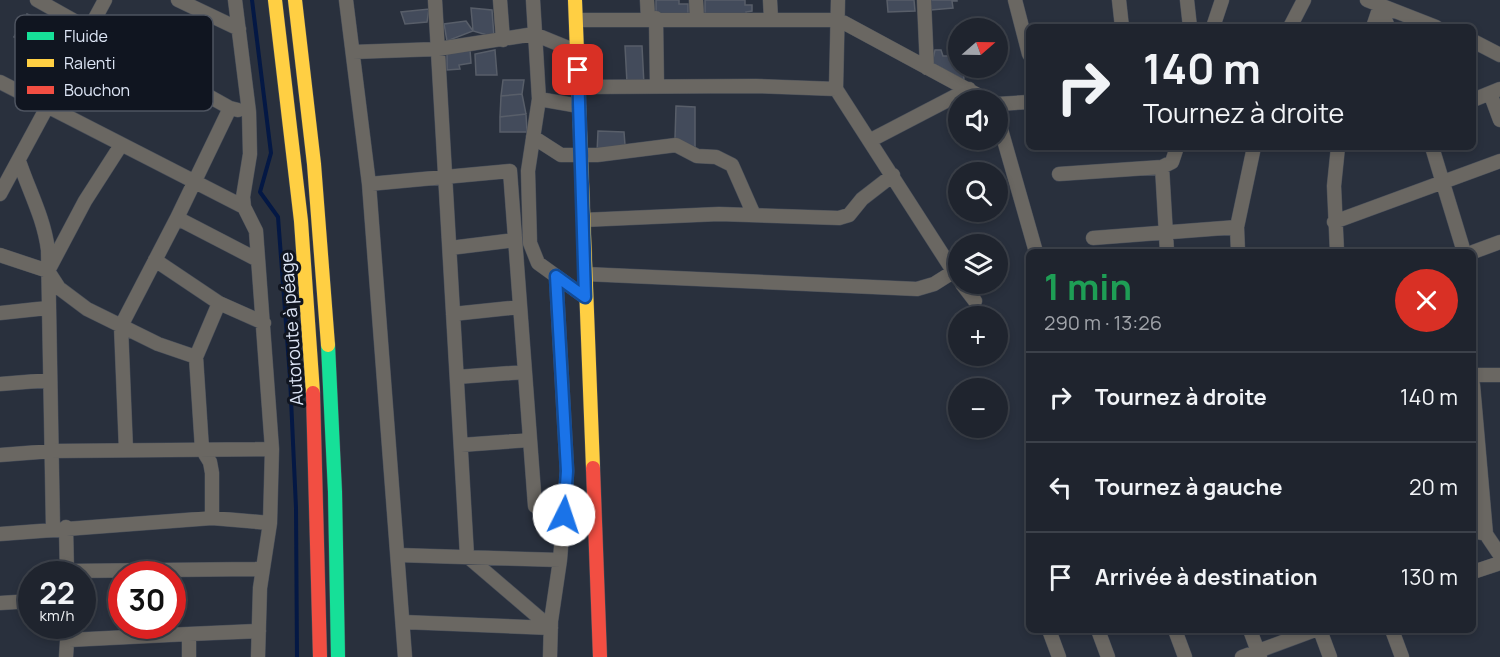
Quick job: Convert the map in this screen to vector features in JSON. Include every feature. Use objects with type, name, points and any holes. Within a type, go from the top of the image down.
[{"type":"main road","name":"Autoroute à péage","points":[[275,0],[301,221],[313,377],[320,657]]},
{"type":"main road","points":[[295,0],[317,201],[330,372],[338,534],[338,657]]},
{"type":"main road","points":[[576,0],[585,297],[600,657]]},
{"type":"street","points":[[37,0],[62,15]]},
{"type":"street","points":[[96,15],[105,0]]},
{"type":"street","points":[[235,0],[249,112],[250,154],[244,183],[244,207],[256,231],[272,449],[270,523],[262,569],[258,657]]},
{"type":"street","points":[[346,0],[369,184],[405,657]]},
{"type":"street","points":[[435,0],[467,556],[551,628]]},
{"type":"street","points":[[500,0],[503,40]]},
{"type":"street","points":[[532,0],[539,99],[528,171],[530,243],[538,263],[585,297]]},
{"type":"street","points":[[647,0],[652,18],[657,87]]},
{"type":"street","points":[[696,0],[697,19]]},
{"type":"street","points":[[770,0],[771,19]]},
{"type":"street","points":[[838,0],[836,90],[871,140],[948,263]]},
{"type":"street","points":[[924,0],[927,68]]},
{"type":"street","points":[[1015,0],[1026,42]]},
{"type":"street","points":[[1119,0],[1122,24]]},
{"type":"street","points":[[1187,0],[1190,24]]},
{"type":"street","points":[[1214,24],[1222,0]]},
{"type":"street","points":[[1292,24],[1304,0]]},
{"type":"street","points":[[181,1],[210,15]]},
{"type":"street","points":[[1373,3],[1373,24]]},
{"type":"street","points":[[1373,3],[1386,24]]},
{"type":"street","points":[[1373,3],[1428,24]]},
{"type":"street","points":[[213,16],[239,29]]},
{"type":"street","points":[[577,20],[652,18],[839,20],[969,89]]},
{"type":"street","points":[[353,52],[438,49],[534,34],[578,52]]},
{"type":"street","points":[[1476,43],[1500,55]]},
{"type":"street","points":[[0,82],[15,90]]},
{"type":"street","points":[[578,87],[836,90]]},
{"type":"street","points":[[871,140],[969,89]]},
{"type":"street","points":[[1476,99],[1495,91],[1500,120]]},
{"type":"street","points":[[213,98],[230,108],[249,112]]},
{"type":"street","points":[[539,99],[579,106]]},
{"type":"street","points":[[1008,103],[1026,102]]},
{"type":"street","points":[[126,450],[121,326],[230,108]]},
{"type":"street","points":[[0,194],[10,167],[46,111]]},
{"type":"street","points":[[54,111],[244,207]]},
{"type":"street","points":[[533,137],[561,155],[676,145],[697,156],[716,157],[732,165],[754,215]]},
{"type":"street","points":[[48,271],[85,201],[121,145]]},
{"type":"street","points":[[1007,150],[1035,249]]},
{"type":"street","points":[[1059,174],[1162,167],[1172,162],[1176,150]]},
{"type":"street","points":[[1238,249],[1237,227],[1253,150]]},
{"type":"street","points":[[1337,249],[1334,222],[1338,150]]},
{"type":"street","points":[[1433,150],[1463,249]]},
{"type":"street","points":[[1334,222],[1500,161]]},
{"type":"street","points":[[10,167],[30,195],[46,230],[52,451],[65,561]]},
{"type":"street","points":[[1162,167],[1167,249]]},
{"type":"street","points":[[369,184],[510,171],[535,506]]},
{"type":"street","points":[[583,220],[720,214],[839,218],[849,215],[862,199],[893,176]]},
{"type":"street","points":[[177,218],[258,260]]},
{"type":"street","points":[[1092,238],[1237,227]]},
{"type":"street","points":[[450,248],[515,240]]},
{"type":"street","points":[[1476,251],[1500,242]]},
{"type":"street","points":[[0,255],[48,271],[58,288],[71,298],[158,344],[196,357]]},
{"type":"street","points":[[155,260],[219,303],[264,323]]},
{"type":"street","points":[[585,274],[917,289],[948,279]]},
{"type":"street","points":[[550,657],[567,471],[556,276]]},
{"type":"street","points":[[970,294],[975,301]]},
{"type":"street","points":[[212,518],[212,473],[210,462],[202,448],[196,357],[219,303]]},
{"type":"street","points":[[453,315],[520,307]]},
{"type":"street","points":[[0,313],[47,308]]},
{"type":"street","points":[[457,377],[525,372]]},
{"type":"street","points":[[1476,375],[1500,375]]},
{"type":"street","points":[[0,384],[50,380]]},
{"type":"street","points":[[461,445],[530,440]]},
{"type":"street","points":[[0,455],[52,451],[272,449]]},
{"type":"street","points":[[1476,459],[1479,533],[1500,555]]},
{"type":"street","points":[[0,534],[60,527],[212,518],[270,523]]},
{"type":"street","points":[[398,555],[560,560]]},
{"type":"street","points":[[1476,572],[1500,563]]},
{"type":"street","points":[[96,572],[262,569]]},
{"type":"street","points":[[0,603],[18,602]]},
{"type":"street","points":[[403,622],[551,628]]},
{"type":"street","points":[[96,632],[189,634],[259,631]]},
{"type":"street","points":[[1050,633],[1059,657]]},
{"type":"street","points":[[1099,633],[1108,657]]},
{"type":"street","points":[[1176,633],[1185,657]]},
{"type":"street","points":[[1251,633],[1259,654]]},
{"type":"street","points":[[1242,657],[1259,654],[1309,633]]},
{"type":"street","points":[[1321,633],[1330,657]]},
{"type":"street","points":[[1393,633],[1402,657]]},
{"type":"street","points":[[189,634],[189,657]]},
{"type":"street","points":[[66,657],[68,639]]},
{"type":"building","points":[[656,0],[679,0],[679,4],[688,4],[688,15],[656,14]]},
{"type":"building","points":[[705,0],[745,0],[745,5],[752,5],[752,11],[746,12],[747,17],[705,16]]},
{"type":"building","points":[[887,0],[914,0],[915,11],[888,12]]},
{"type":"building","points":[[930,0],[957,1],[952,1],[953,8],[931,10]]},
{"type":"building","points":[[471,8],[492,10],[494,37],[473,31]]},
{"type":"building","points":[[429,9],[427,22],[405,24],[401,12]]},
{"type":"building","points":[[466,21],[473,31],[447,41],[444,24]]},
{"type":"building","points":[[625,46],[642,46],[644,85],[627,83]]},
{"type":"building","points":[[470,50],[471,63],[459,65],[460,69],[447,70],[447,52]]},
{"type":"building","points":[[495,50],[497,75],[476,75],[475,54]]},
{"type":"building","points":[[935,50],[941,50],[943,56],[948,56],[948,72],[932,63]]},
{"type":"building","points":[[503,80],[524,80],[522,94],[501,96]]},
{"type":"building","points":[[522,94],[526,114],[500,117],[501,96]]},
{"type":"building","points":[[676,106],[695,107],[695,150],[675,139]]},
{"type":"building","points":[[526,114],[527,132],[500,132],[500,117]]},
{"type":"building","points":[[598,131],[624,132],[625,145],[597,153]]},
{"type":"waterway","points":[[252,0],[271,153],[260,192],[278,217],[290,377],[296,508],[297,657]]},
{"type":"traffic: fast","points":[[328,345],[335,492],[338,657]]},
{"type":"traffic: slow","points":[[275,0],[301,221],[313,393]]},
{"type":"traffic: slow","points":[[295,0],[314,164],[328,345]]},
{"type":"traffic: slow","points":[[575,0],[593,468]]},
{"type":"traffic: jam","points":[[313,393],[320,657]]},
{"type":"traffic: jam","points":[[593,468],[600,657]]},
{"type":"route","points":[[564,515],[567,471],[556,276],[585,297],[578,70]]}]
